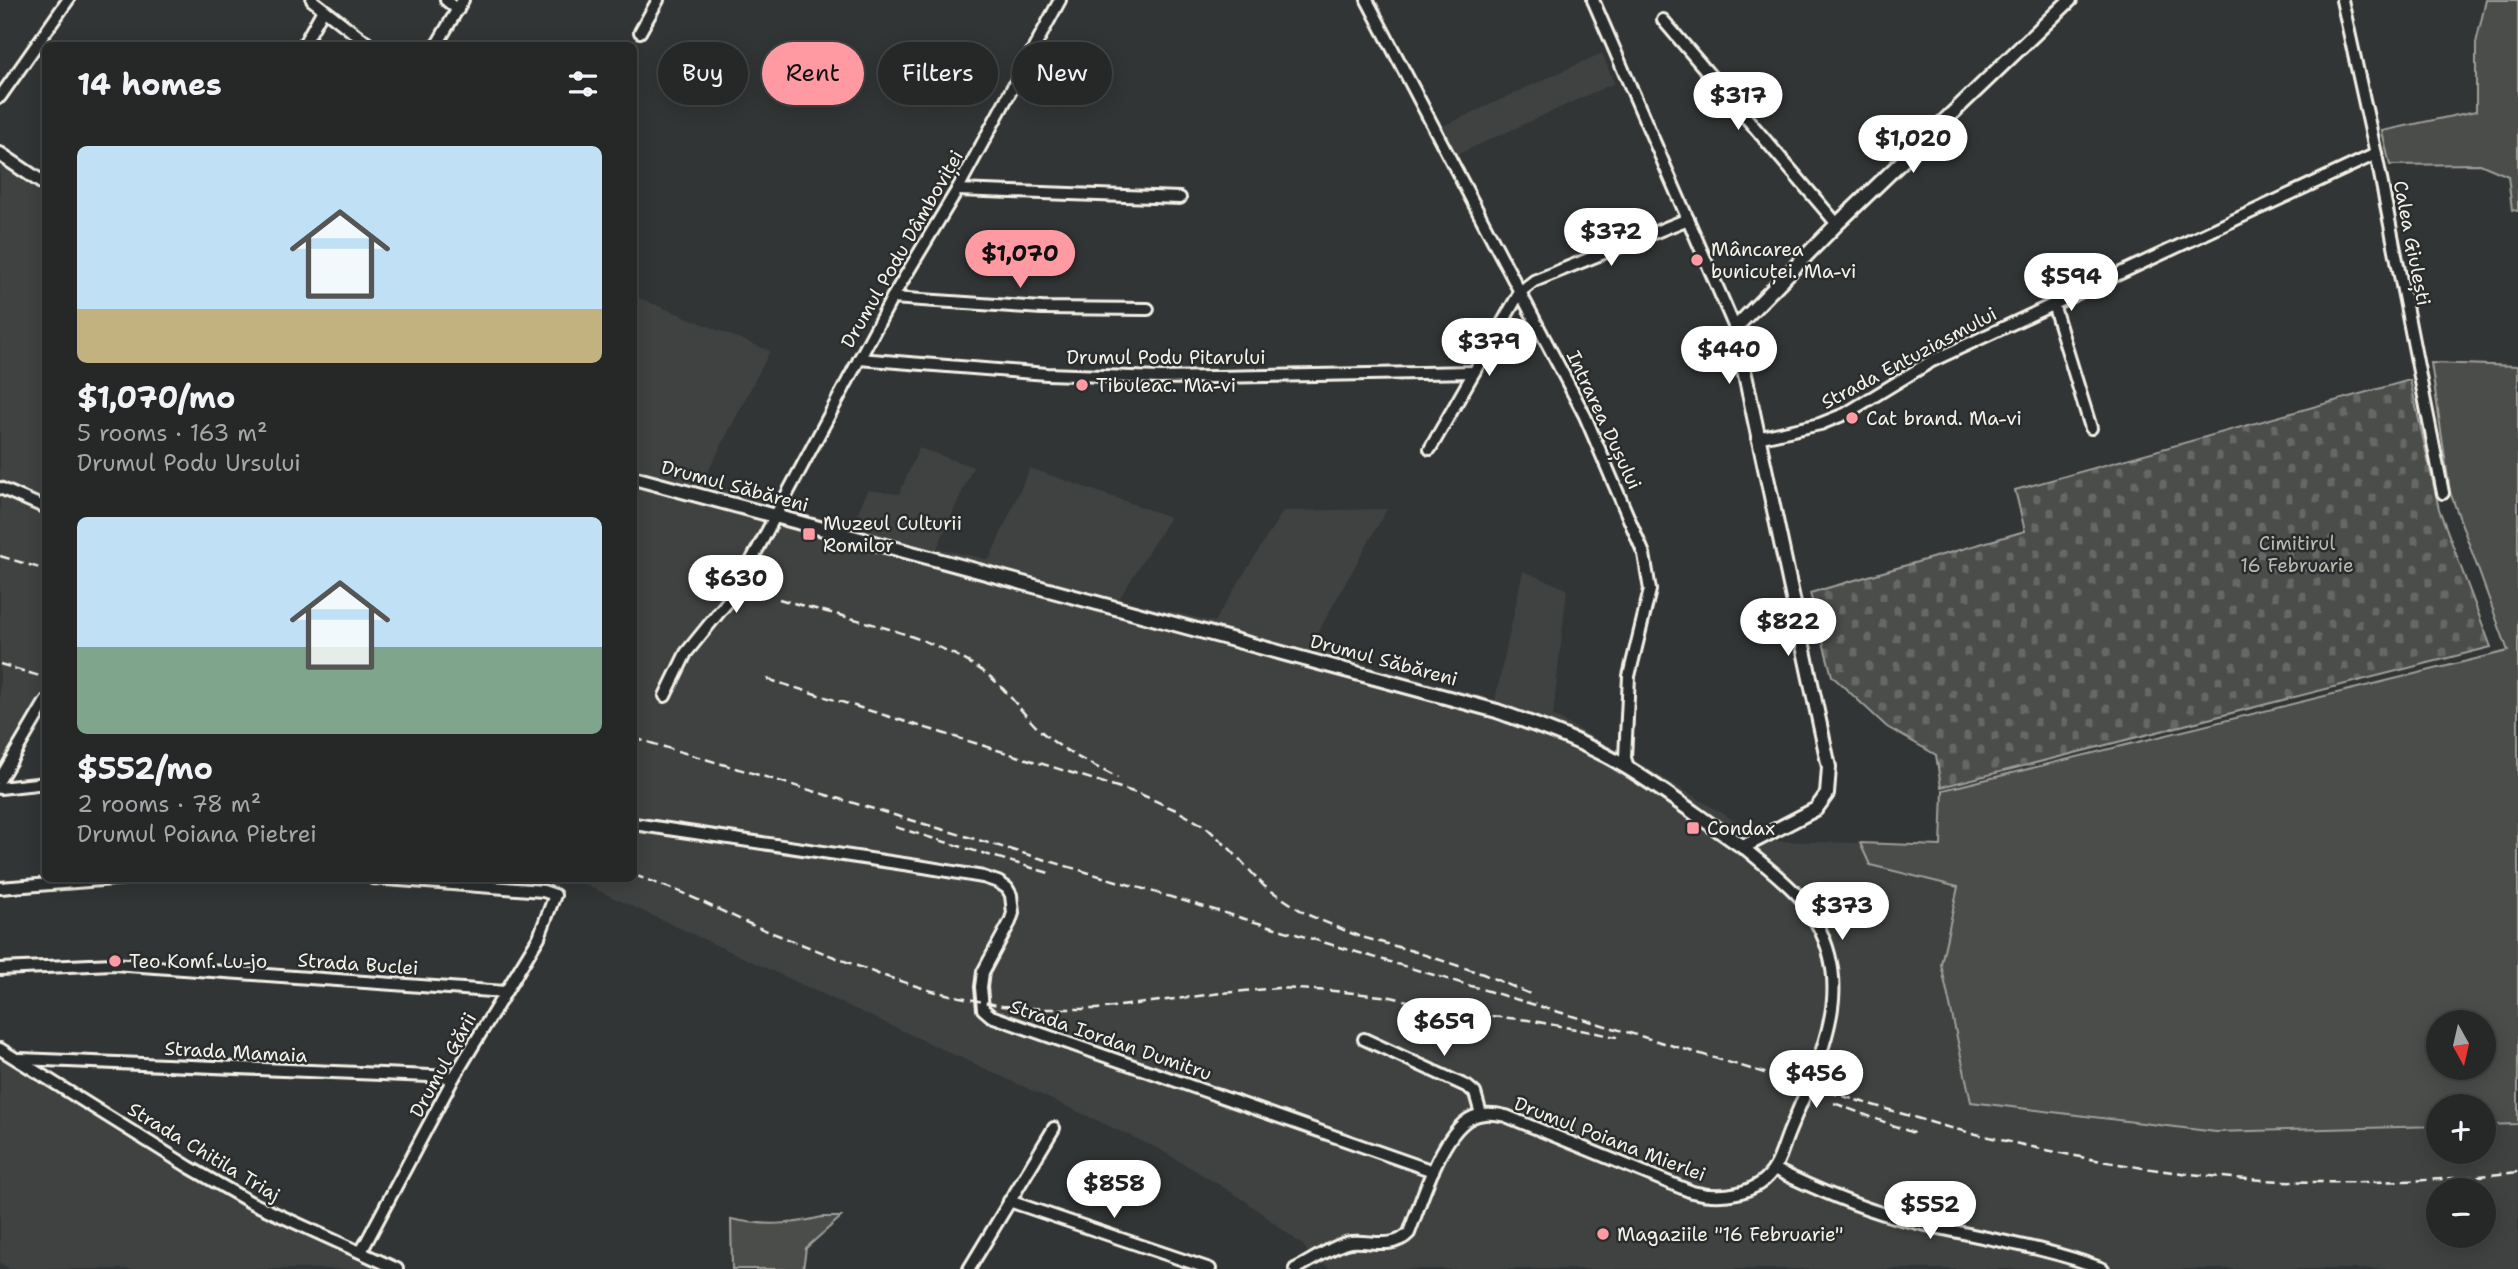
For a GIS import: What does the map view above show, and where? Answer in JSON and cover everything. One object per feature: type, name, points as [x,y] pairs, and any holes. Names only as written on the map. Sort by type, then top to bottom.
[{"type":"main road","points":[[1743,847],[1816,809],[1827,794],[1829,768],[1735,328],[1838,224],[2070,0]]},
{"type":"main road","points":[[0,154],[42,182]]},
{"type":"main road","name":"Drumul Săbăreni","points":[[637,479],[1496,711],[1553,731],[1628,767],[1743,847]]},
{"type":"street","points":[[0,97],[68,0]]},
{"type":"street","points":[[312,0],[366,42]]},
{"type":"street","points":[[438,42],[461,5],[446,0]]},
{"type":"street","points":[[640,32],[658,0]]},
{"type":"street","name":"Drumul Podu Dâmboviței","points":[[776,517],[892,298],[957,190],[1060,0]]},
{"type":"street","name":"Intrarea Dușului","points":[[1367,0],[1585,416],[1644,554],[1650,590],[1629,676],[1625,758],[1628,767]]},
{"type":"street","points":[[1593,0],[1735,328]]},
{"type":"street","name":"Calea Giulești","points":[[2342,0],[2376,154],[2443,493]]},
{"type":"street","points":[[305,42],[323,10]]},
{"type":"street","points":[[1663,20],[1838,224]]},
{"type":"street","name":"Strada Entuziasmului","points":[[1758,438],[1820,424],[1845,414],[1932,361],[2376,154]]},
{"type":"street","points":[[957,190],[1180,198]]},
{"type":"street","points":[[1430,449],[1520,292],[1534,281],[1688,219]]},
{"type":"street","points":[[892,298],[1042,308],[1148,309]]},
{"type":"street","points":[[2053,304],[2091,428]]},
{"type":"street","name":"Drumul Podu Pitarului","points":[[859,359],[1047,374],[1160,378],[1474,372]]},
{"type":"street","points":[[0,488],[42,506]]},
{"type":"street","points":[[665,696],[686,653],[733,595],[776,517]]},
{"type":"street","points":[[0,779],[42,708]]},
{"type":"street","points":[[0,788],[42,783]]},
{"type":"street","name":"Strada Iordan Dumitru","points":[[637,824],[924,867],[998,882],[1007,888],[1011,895],[1013,913],[981,979],[983,1009],[991,1016],[1433,1171]]},
{"type":"street","name":"Drumul Săbăreni","points":[[1743,847],[1805,903],[1827,947],[1833,966],[1833,1005],[1828,1036],[1774,1169]]},
{"type":"street","points":[[0,888],[76,882]]},
{"type":"street","name":"Drumul Gării","points":[[361,1252],[454,1077],[542,931],[555,895],[543,891],[425,882]]},
{"type":"street","name":"Strada Buclei","points":[[0,970],[113,964],[505,992]]},
{"type":"street","points":[[1295,1269],[1345,1244],[1387,1243],[1404,1238],[1409,1233],[1433,1171],[1455,1132],[1469,1119],[1481,1114],[1475,1093],[1468,1087],[1364,1039]]},
{"type":"street","name":"Strada Chitila Triaj","points":[[0,1049],[239,1196],[278,1217],[397,1269]]},
{"type":"street","name":"Strada Mamaia","points":[[17,1059],[454,1077]]},
{"type":"street","name":"Drumul Poiana Mierlei","points":[[1481,1114],[1506,1116],[1703,1195],[1726,1195],[1750,1189],[1762,1182],[1774,1169]]},
{"type":"street","points":[[969,1269],[1054,1128]]},
{"type":"street","points":[[1774,1169],[1825,1194],[1895,1217],[2071,1257],[2103,1269]]},
{"type":"street","points":[[1009,1200],[1210,1269]]},
{"type":"shaded area","points":[[1602,53],[1614,83],[1456,155],[1441,127]]},
{"type":"shaded area","points":[[0,148],[42,176],[42,700],[0,767]]},
{"type":"shaded area","points":[[637,297],[770,351],[702,483],[851,527],[868,490],[899,494],[919,448],[973,467],[937,548],[989,560],[1030,468],[1170,517],[1119,599],[1214,622],[1283,511],[1387,509],[1309,648],[1495,700],[1523,571],[1567,589],[1553,716],[1614,748],[1768,841],[1860,843],[1871,865],[1958,887],[1941,964],[2216,1132],[2426,1126],[2426,1164],[2496,1164],[2496,1125],[2518,1124],[2518,1269],[1332,1269],[1309,1255],[1304,1246],[1243,1199],[1159,1149],[580,882],[637,882]]},
{"type":"shaded area","points":[[0,1057],[214,1186],[389,1269],[10,1269],[0,1263]]},
{"type":"green space","points":[[2486,0],[2518,0],[2518,211],[2512,210],[2508,176],[2480,164],[2390,165],[2382,131],[2476,111],[2476,43]]},
{"type":"green space","points":[[2431,363],[2518,366],[2518,1124],[2496,1125],[2496,1094],[2426,1094],[2426,1126],[2216,1132],[1971,1102],[1941,964],[1958,887],[1870,865],[1860,843],[1941,846],[1943,790],[2508,651],[2450,492]]},
{"type":"green space","name":"Cimitirul 16 Februarie","points":[[2410,380],[2439,509],[2491,647],[1941,787],[1936,755],[1887,727],[1832,676],[1810,593],[2025,531],[2015,490]]},
{"type":"green space","points":[[841,1217],[806,1248],[803,1269],[732,1269],[731,1219],[776,1224]]},
{"type":"railway","points":[[0,556],[42,569]]},
{"type":"railway","points":[[779,599],[909,635],[958,657],[990,677],[1052,741],[1118,778]]},
{"type":"railway","points":[[0,664],[42,677]]},
{"type":"railway","points":[[767,679],[1140,794],[1206,827],[1264,886],[1306,914],[1358,936],[1483,974],[1530,994]]},
{"type":"railway","points":[[637,739],[1947,1127],[2006,1141],[2093,1160],[2152,1169],[2266,1180],[2392,1181],[2518,1172]]},
{"type":"railway","points":[[895,827],[1049,873]]},
{"type":"railway","points":[[637,876],[878,974],[932,991],[1002,1006],[1097,1009],[1278,988],[1391,997],[1453,1012],[1528,1020],[1617,1037]]},
{"type":"railway","points":[[1834,1103],[1916,1134]]},
{"type":"place","name":"Mâncarea bunicuței. Ma-vi","points":[[1697,260]]},
{"type":"place","name":"Tibuleac. Ma-vi","points":[[1082,385]]},
{"type":"place","name":"Cat brand. Ma-vi","points":[[1852,418]]},
{"type":"place","name":"Muzeul Culturii Romilor","points":[[809,534]]},
{"type":"place","name":"Condax","points":[[1693,828]]},
{"type":"place","name":"Teo Komf. Lu-jo","points":[[115,961]]},
{"type":"place","name":"Magaziile \"16 Februarie\"","points":[[1603,1234]]}]
